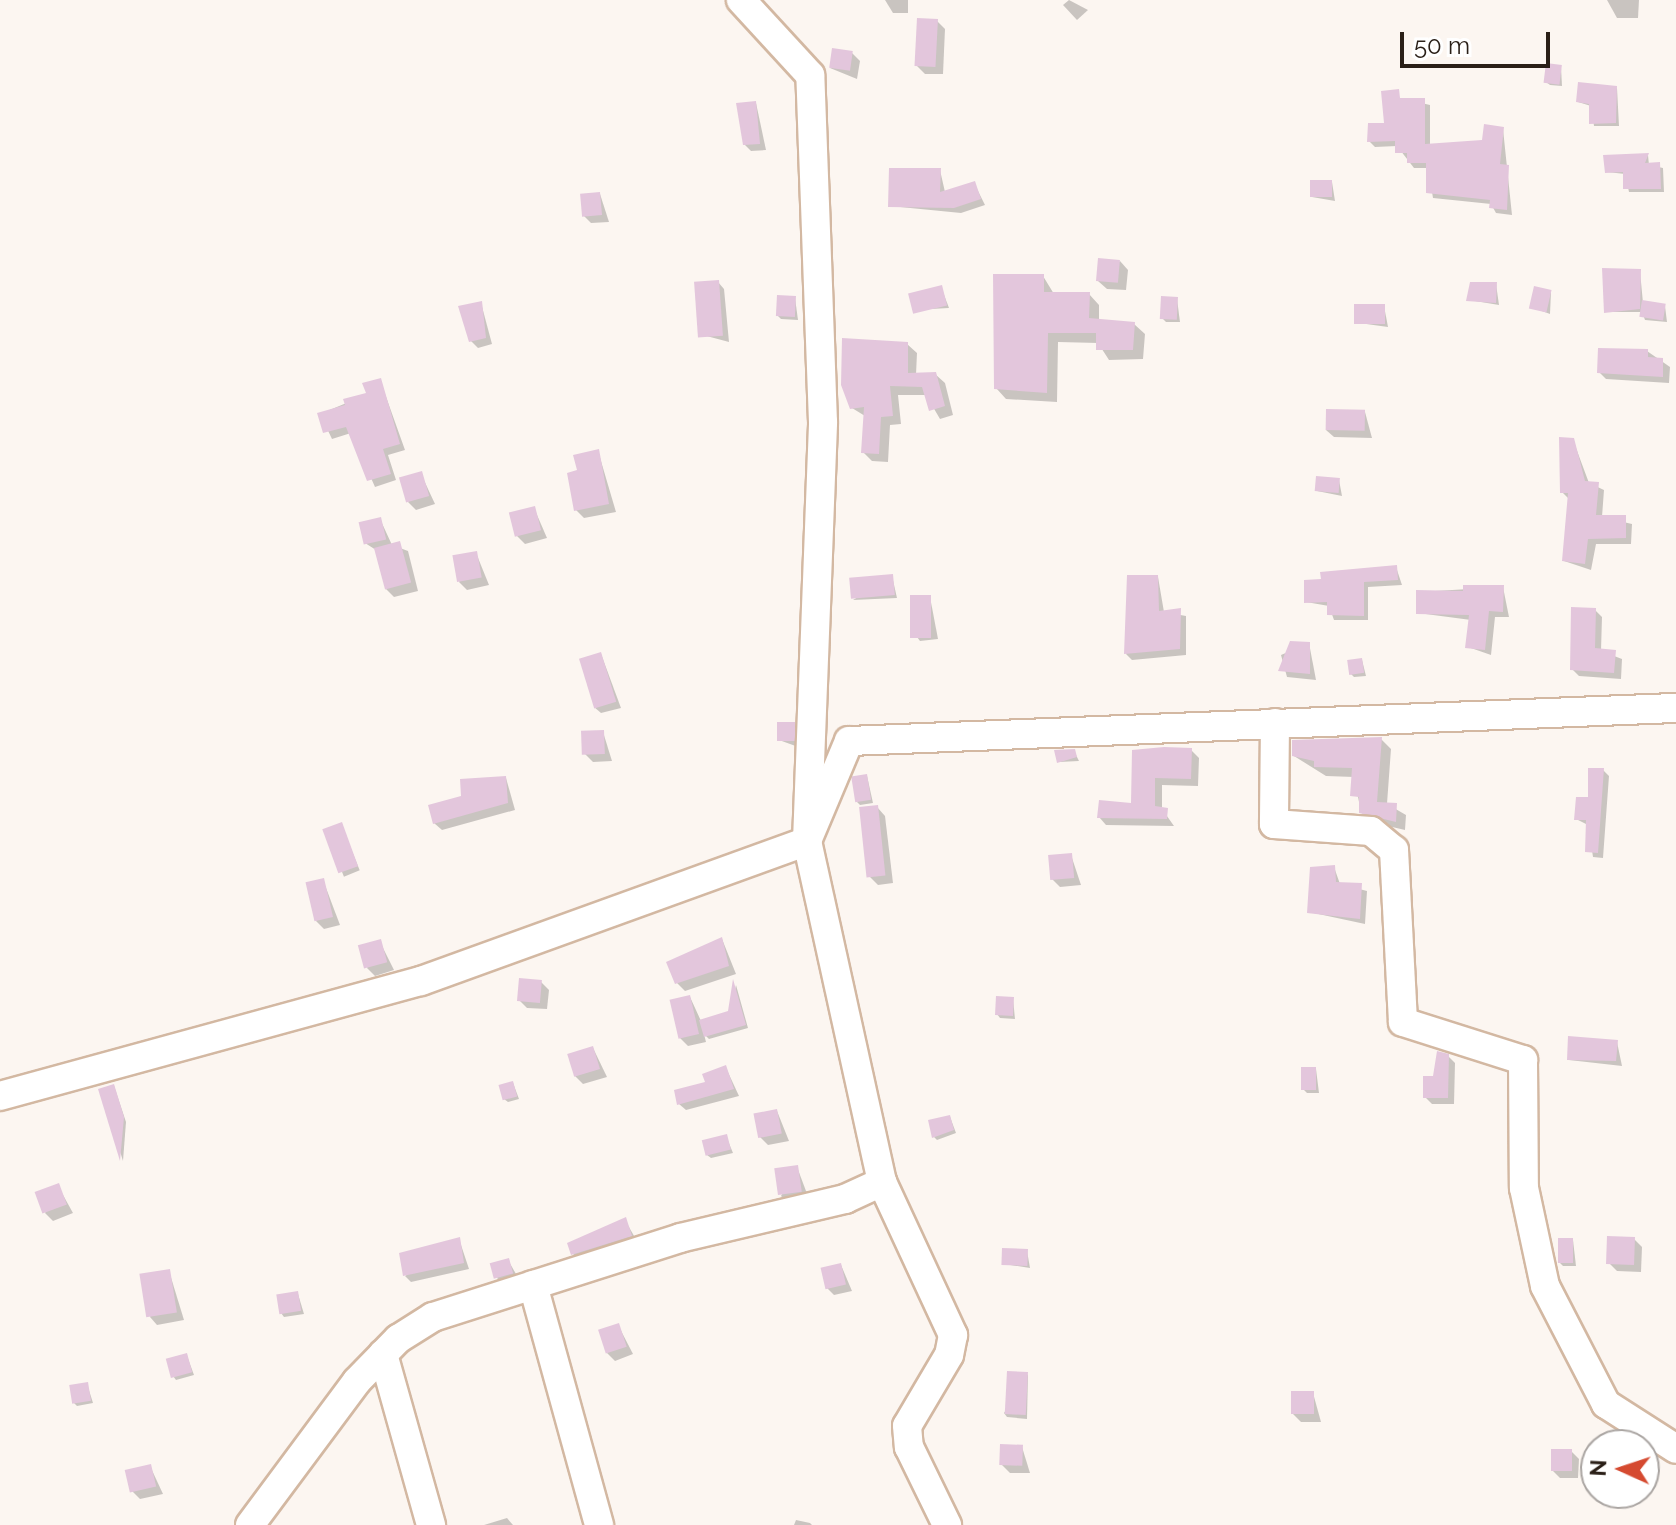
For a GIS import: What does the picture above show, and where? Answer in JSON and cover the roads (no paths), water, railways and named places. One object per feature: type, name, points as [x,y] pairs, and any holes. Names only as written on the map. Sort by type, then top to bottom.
[{"type":"street","points":[[741,0],[810,75],[823,422],[807,841],[882,1182],[953,1335],[949,1355],[907,1426],[909,1447],[947,1525]]},
{"type":"street","points":[[0,1096],[421,981],[807,841],[849,741],[1676,708]]},
{"type":"street","points":[[1275,723],[1274,824],[1371,831],[1394,850],[1403,1022],[1523,1060],[1524,1188],[1545,1286],[1606,1404],[1676,1449]]},
{"type":"street","points":[[250,1525],[383,1354],[433,1317],[680,1238],[819,1207],[882,1182]]},
{"type":"street","points":[[533,1285],[599,1525]]},
{"type":"street","points":[[383,1354],[431,1525]]}]
